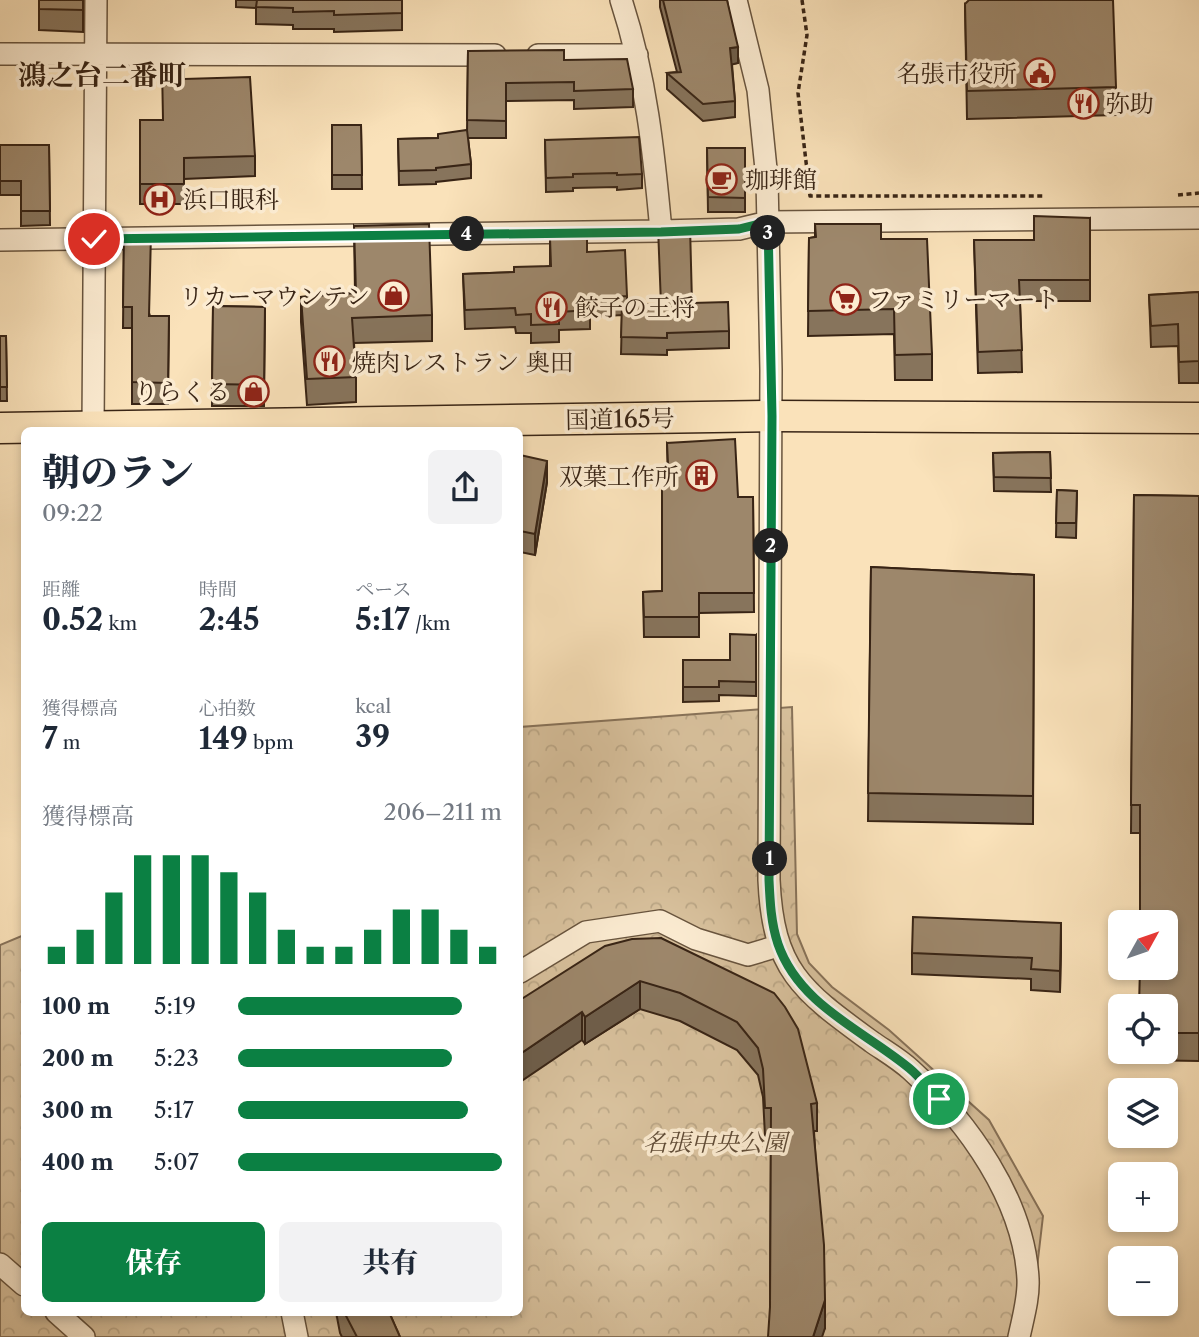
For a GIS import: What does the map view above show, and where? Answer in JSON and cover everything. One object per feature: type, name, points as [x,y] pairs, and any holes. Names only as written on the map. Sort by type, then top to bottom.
[{"type":"highway","name":"国道165号","points":[[150,427],[772,416],[1199,418]]},
{"type":"highway","name":"国道165号","points":[[0,428],[21,428]]},
{"type":"street","points":[[93,427],[96,0]]},
{"type":"street","points":[[621,0],[637,55],[653,141],[661,232]]},
{"type":"street","points":[[736,0],[758,90],[767,179],[772,416],[769,880],[778,946],[808,992],[824,1007],[910,1069],[939,1099],[985,1159],[1010,1203],[1025,1251],[1028,1282],[1019,1337]]},
{"type":"street","points":[[0,54],[637,55]]},
{"type":"street","points":[[0,240],[661,232],[739,229],[768,222],[1199,218]]},
{"type":"street","points":[[523,970],[586,932],[660,921],[696,939],[748,955],[778,946]]},
{"type":"street","points":[[0,1264],[21,1282]]},
{"type":"street","points":[[60,1316],[84,1337]]},
{"type":"street","points":[[293,1316],[297,1337]]},
{"type":"path","points":[[802,0],[807,36],[798,93],[810,196],[1052,197]]},
{"type":"path","points":[[1177,195],[1199,193]]},
{"type":"green space","name":"名張中央公園","points":[[792,707],[797,934],[809,963],[832,987],[889,1030],[989,1120],[1043,1216],[1029,1337],[0,1337],[0,945],[21,936],[21,1316],[523,1316],[523,727]]},
{"type":"building","points":[[39,0],[83,0],[83,10],[39,9]]},
{"type":"building","points":[[257,0],[402,0],[402,13],[334,15],[334,11],[293,12],[293,8],[256,7]]},
{"type":"building","points":[[663,0],[727,0],[738,47],[730,48],[735,101],[703,104],[667,73],[681,72]]},
{"type":"building","name":"名張市役所","points":[[969,0],[1113,0],[1116,87],[967,91],[965,4]]},
{"type":"building","points":[[564,50],[564,60],[627,59],[633,89],[574,91],[574,82],[506,83],[506,121],[467,120],[468,51]]},
{"type":"building","points":[[162,66],[184,66],[184,79],[250,77],[255,156],[184,158],[184,184],[140,184],[140,120],[163,120]]},
{"type":"building","points":[[332,125],[361,125],[362,175],[332,175]]},
{"type":"building","points":[[467,130],[471,164],[436,170],[399,171],[398,139],[438,138],[438,134]]},
{"type":"building","points":[[639,137],[642,174],[573,174],[573,177],[546,178],[545,140]]},
{"type":"building","points":[[0,145],[49,145],[50,211],[21,211],[21,181],[0,181]]},
{"type":"building","points":[[707,148],[745,148],[745,198],[708,197]]},
{"type":"building","points":[[1034,216],[1090,218],[1090,280],[1019,280],[1022,350],[978,352],[974,240],[1034,240]]},
{"type":"building","points":[[429,224],[432,315],[352,318],[356,377],[307,379],[301,297],[356,293],[354,226]]},
{"type":"building","points":[[815,224],[881,224],[881,239],[927,239],[932,354],[895,355],[894,309],[808,311],[809,238],[816,237]]},
{"type":"building","points":[[690,226],[692,303],[728,302],[729,331],[667,333],[667,338],[621,337],[622,304],[661,305],[658,227]]},
{"type":"building","points":[[124,233],[151,233],[149,316],[169,316],[168,383],[132,382],[132,307],[123,307]]},
{"type":"building","points":[[587,236],[587,252],[625,250],[627,296],[589,298],[590,310],[559,312],[559,324],[531,325],[531,314],[516,315],[515,308],[465,310],[463,274],[514,272],[514,267],[551,266],[550,238]]},
{"type":"building","points":[[1199,292],[1199,361],[1179,362],[1178,324],[1151,326],[1149,295]]},
{"type":"building","points":[[213,306],[265,307],[264,385],[212,384]]},
{"type":"building","points":[[0,336],[6,336],[7,387],[0,387]]},
{"type":"building","points":[[735,439],[738,497],[753,497],[754,593],[699,593],[699,617],[644,617],[643,592],[662,591],[662,484],[669,484],[667,443]]},
{"type":"building","points":[[1050,452],[1051,478],[994,477],[993,453]]},
{"type":"building","points":[[523,456],[547,461],[535,534],[523,532]]},
{"type":"building","points":[[1057,490],[1077,491],[1076,523],[1056,523]]},
{"type":"building","points":[[1134,495],[1199,496],[1199,1033],[1178,1033],[1178,994],[1139,994],[1140,980],[1178,980],[1178,910],[1140,910],[1140,805],[1131,805]]},
{"type":"building","points":[[871,567],[1034,575],[1033,796],[868,793]]},
{"type":"building","points":[[730,634],[756,635],[756,682],[719,681],[719,687],[683,687],[683,660],[730,660]]},
{"type":"building","points":[[913,917],[1061,923],[1060,971],[1031,969],[1032,958],[912,953]]},
{"type":"building","points":[[661,938],[774,993],[798,1029],[817,1103],[811,1104],[824,1245],[825,1300],[813,1337],[768,1337],[771,1108],[765,1108],[763,1069],[758,1048],[737,1022],[680,993],[640,981],[585,1017],[582,1012],[523,1052],[523,998],[605,946],[632,939]]},
{"type":"building","points":[[346,1316],[391,1316],[400,1337],[357,1337]]},
{"type":"place","name":"名張市役所","points":[[1040,73]]},
{"type":"place","name":"弥助","points":[[1083,103]]},
{"type":"place","name":"珈琲館","points":[[722,179]]},
{"type":"place","name":"浜口眼科","points":[[160,199]]},
{"type":"place","name":"リカーマウンテン","points":[[393,296]]},
{"type":"place","name":"ファミリーマート","points":[[845,299]]},
{"type":"place","name":"餃子の王将","points":[[552,307]]},
{"type":"place","name":"焼肉レストラン 奥田","points":[[329,362]]},
{"type":"place","name":"りらくる","points":[[253,391]]},
{"type":"place","name":"双葉工作所","points":[[702,476]]},
{"type":"district","name":"鴻之台二番町","points":[[102,75]]},
{"type":"route","points":[[94,239],[661,232],[739,229],[768,222],[772,416],[769,880],[774,928],[778,946],[808,992],[824,1007],[910,1069],[939,1099]]}]
